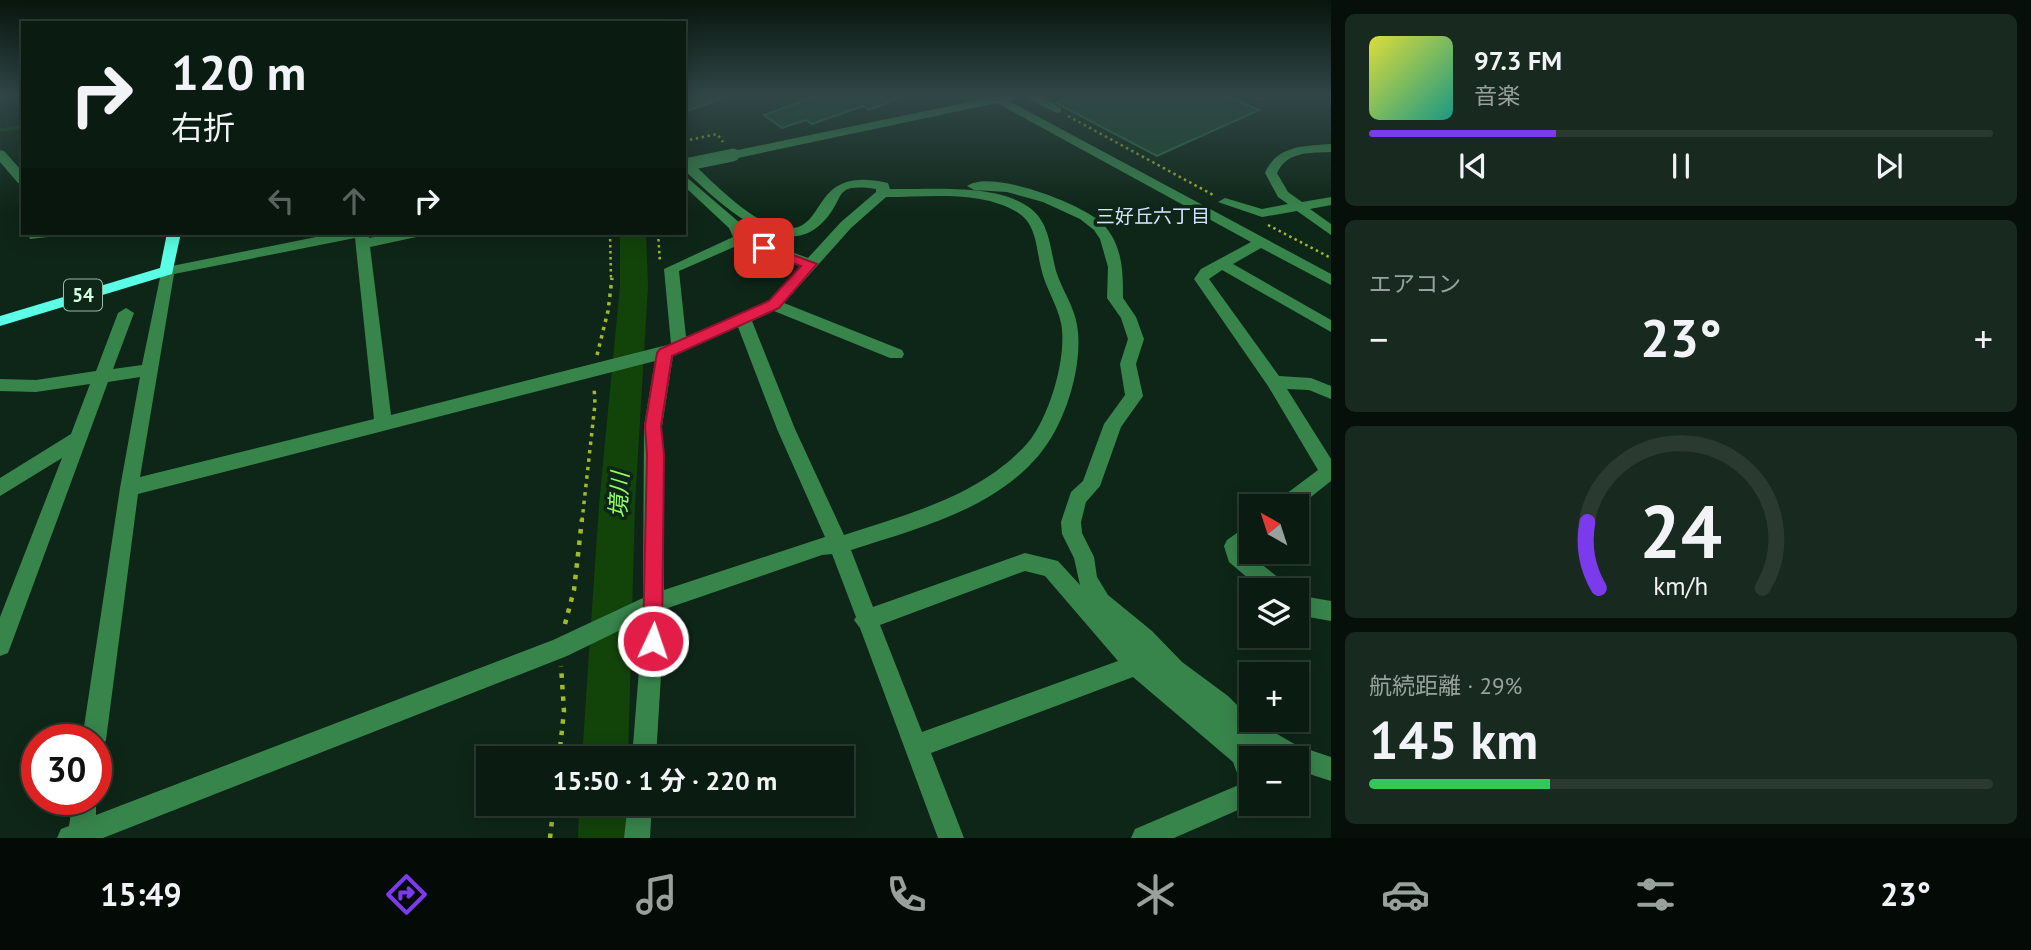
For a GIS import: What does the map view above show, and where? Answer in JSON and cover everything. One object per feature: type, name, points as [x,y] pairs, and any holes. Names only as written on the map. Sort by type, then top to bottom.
[{"type":"main road","points":[[167,271],[174,235]]},
{"type":"main road","name":"54","points":[[0,321],[167,271]]},
{"type":"street","points":[[686,164],[827,134]]},
{"type":"street","points":[[1062,134],[1331,280]]},
{"type":"street","points":[[1331,148],[1287,153],[1273,164],[1271,173],[1275,183],[1296,206],[1331,231]]},
{"type":"street","points":[[0,154],[21,178]]},
{"type":"street","points":[[77,837],[568,643],[645,609],[822,546],[839,545],[947,508],[1001,479],[1032,452],[1047,433],[1071,341],[1070,324],[1049,272],[1041,232],[1024,210],[992,198],[883,189],[860,184],[834,192],[819,219],[810,227],[789,232],[766,230],[686,166]]},
{"type":"street","points":[[686,181],[735,226],[741,239]]},
{"type":"street","points":[[129,488],[667,351],[744,321],[774,304],[883,189],[1003,187],[1058,203],[1085,218],[1105,235],[1117,278],[1115,298],[1128,317],[1136,339],[1126,361],[1126,373],[1134,396],[1132,403],[1113,424],[1091,486],[1078,498],[1070,522],[1072,534],[1084,557],[1087,579],[1101,602],[1144,638],[1174,670],[1220,704],[1252,734],[1274,746]]},
{"type":"street","points":[[1225,202],[1262,213],[1331,201]]},
{"type":"street","points":[[95,724],[129,488],[167,271],[360,237],[388,235]]},
{"type":"street","points":[[360,237],[383,423]]},
{"type":"street","points":[[644,746],[645,609],[653,426],[667,351],[671,269],[741,239],[810,264]]},
{"type":"street","points":[[1262,243],[1206,272],[1200,279],[1274,382],[1330,473],[1301,494]]},
{"type":"street","points":[[1223,264],[1331,327]]},
{"type":"street","points":[[774,304],[896,354]]},
{"type":"street","points":[[0,645],[126,313]]},
{"type":"street","points":[[744,321],[786,429],[839,545],[865,620],[918,746],[951,838]]},
{"type":"street","points":[[0,385],[36,386],[148,370]]},
{"type":"street","points":[[1274,382],[1311,384],[1331,393]]},
{"type":"street","points":[[0,488],[78,439]]},
{"type":"street","points":[[1239,542],[1234,546],[1239,558]]},
{"type":"street","points":[[865,620],[1025,562],[1051,568],[1136,665],[1239,751]]},
{"type":"street","points":[[1246,564],[1263,578]]},
{"type":"street","points":[[1309,607],[1331,611]]},
{"type":"street","points":[[918,746],[1136,665]]},
{"type":"street","points":[[1309,762],[1331,769]]},
{"type":"street","points":[[1144,838],[1239,797]]},
{"type":"street","points":[[77,837],[82,815]]},
{"type":"street","points":[[638,838],[639,816]]},
{"type":"path","points":[[1101,134],[1225,202]]},
{"type":"path","points":[[686,141],[693,139]]},
{"type":"path","points":[[1261,220],[1331,258]]},
{"type":"path","points":[[560,746],[564,679],[595,404],[596,370],[608,300],[612,248],[610,235]]},
{"type":"path","points":[[550,838],[553,816]]},
{"type":"building","points":[[1115,134],[1206,134],[1157,156]]},
{"type":"waterway","name":"境川","points":[[606,746],[617,505],[634,286],[633,235]]},
{"type":"waterway","name":"境川","points":[[602,838],[603,816]]},
{"type":"district","name":"三好丘六丁目","points":[[1153,216]]},
{"type":"route","points":[[653,641],[653,426],[657,388],[665,353],[744,321],[774,304],[810,264],[764,248]]}]
